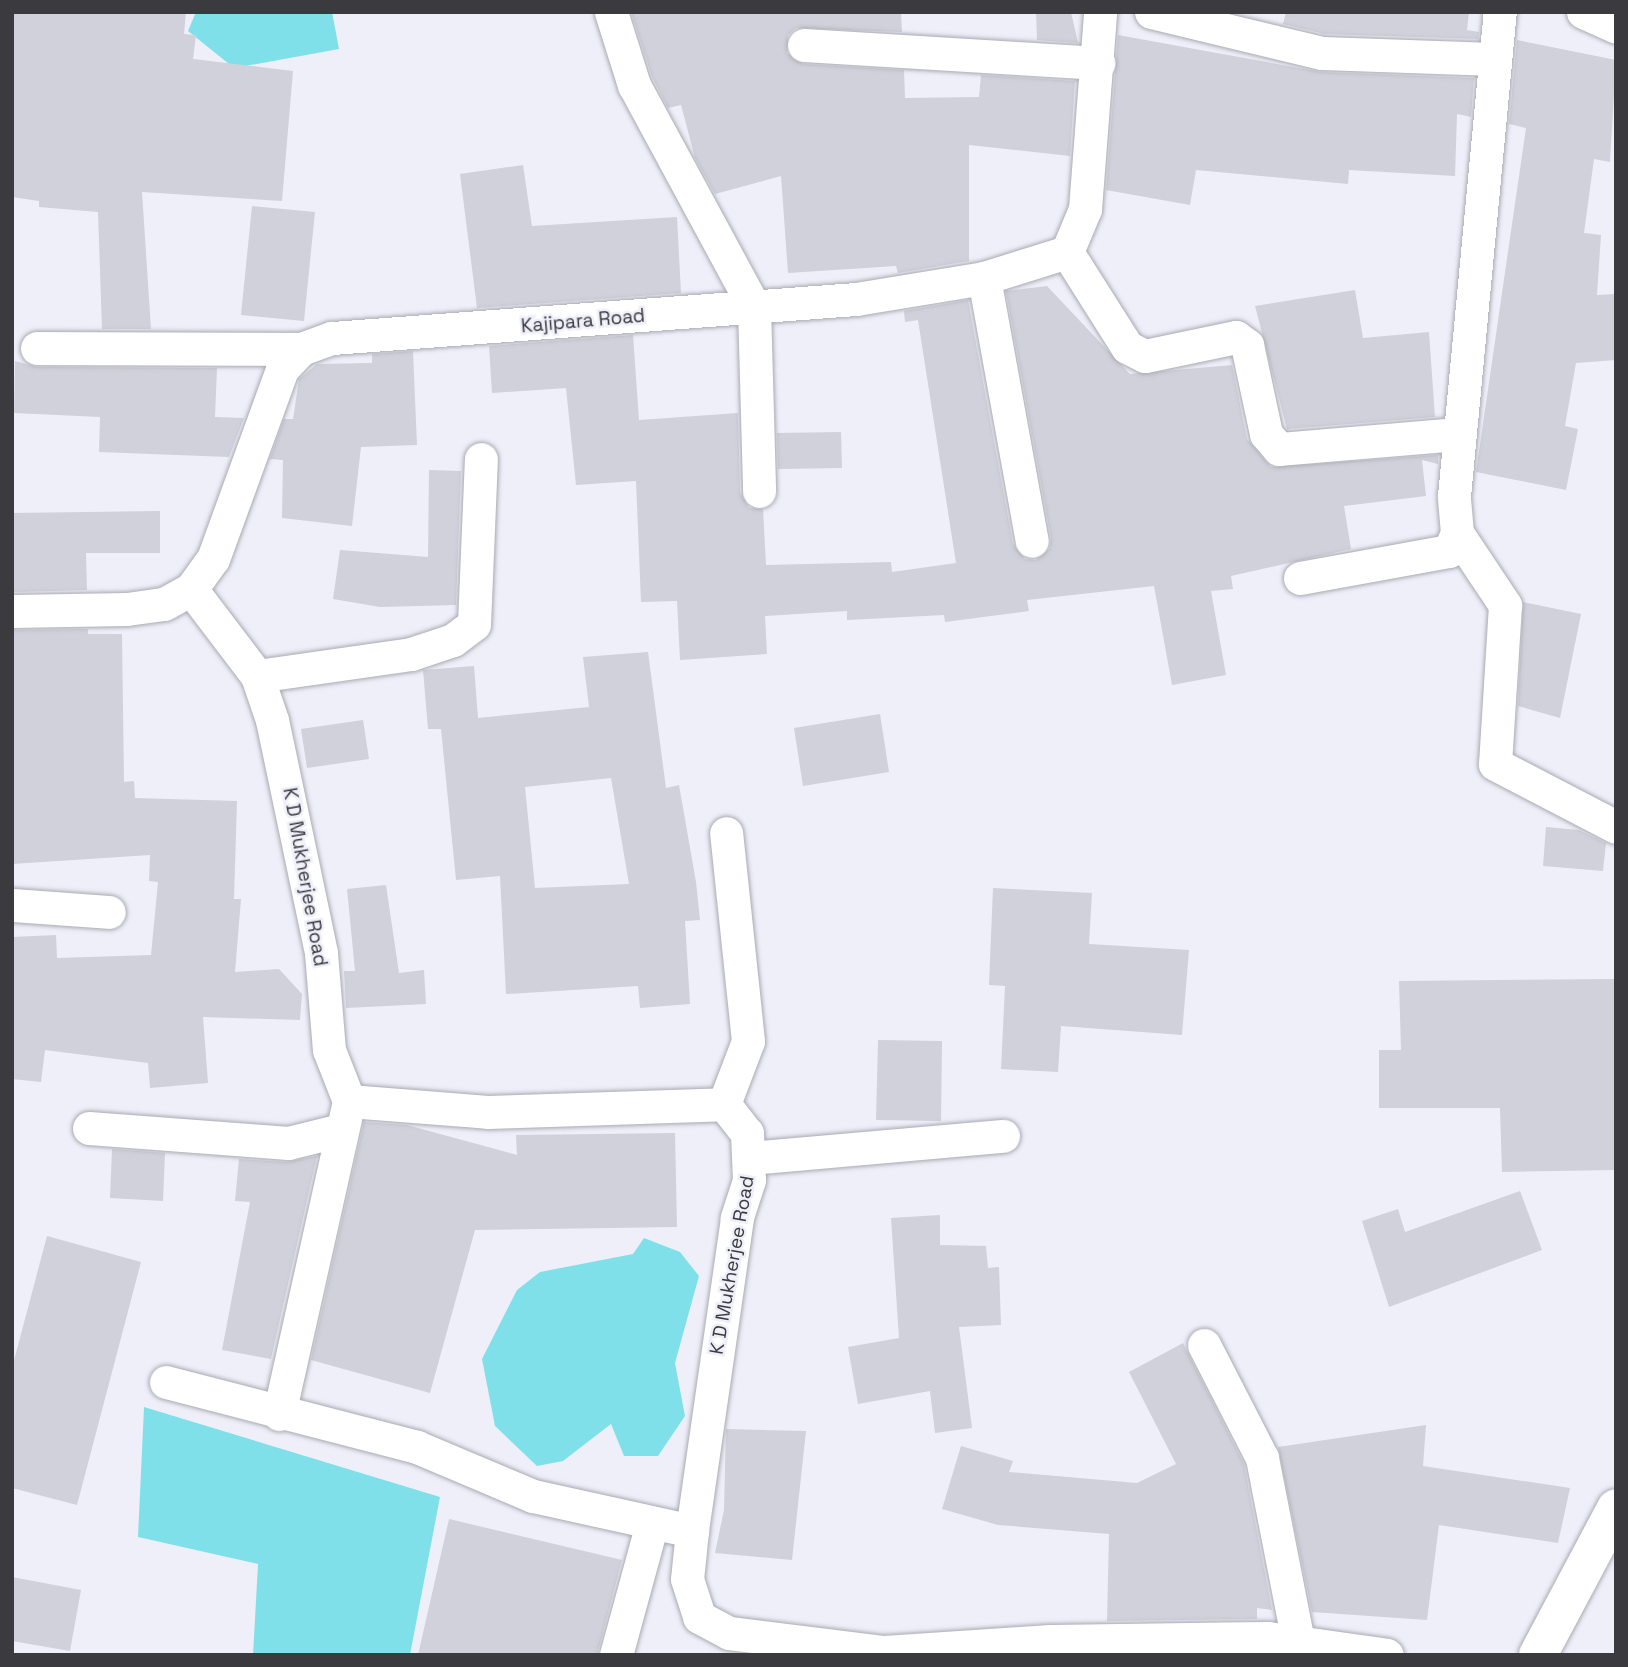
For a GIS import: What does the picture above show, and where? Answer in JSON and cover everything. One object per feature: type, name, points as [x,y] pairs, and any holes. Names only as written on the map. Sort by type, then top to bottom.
[{"type":"street","points":[[611,12],[635,85],[754,307],[759,491]]},
{"type":"street","points":[[1100,12],[1085,209],[1067,252],[1127,347],[1145,356],[1236,337],[1247,345],[1266,434],[1279,449],[1459,434]]},
{"type":"street","points":[[1151,12],[1322,53],[1494,59]]},
{"type":"street","points":[[1300,578],[1449,551],[1457,533],[1459,434],[1500,12]]},
{"type":"street","points":[[1583,12],[1616,27]]},
{"type":"street","points":[[804,45],[1098,62]]},
{"type":"street","name":"Kajipara Road","points":[[301,349],[332,338],[856,299],[984,278],[1067,252]]},
{"type":"street","points":[[984,278],[1032,541]]},
{"type":"street","points":[[37,348],[301,349]]},
{"type":"street","points":[[12,611],[127,609],[164,604],[191,589],[213,559],[282,369],[301,349]]},
{"type":"street","points":[[257,677],[411,654],[453,640],[474,624],[481,459]]},
{"type":"street","points":[[1457,533],[1505,605],[1495,764],[1616,827]]},
{"type":"street","name":"K D Mukherjee Road","points":[[191,589],[257,677],[282,756],[307,878],[329,1050],[345,1115]]},
{"type":"street","points":[[89,1128],[288,1143],[345,1115],[724,1104],[748,1041],[726,833]]},
{"type":"street","points":[[12,905],[108,912]]},
{"type":"street","name":"K D Mukherjee Road","points":[[724,1104],[747,1133],[749,1158],[692,1531],[687,1579],[699,1617],[729,1633],[884,1652],[1278,1645],[1387,1655]]},
{"type":"street","points":[[279,1414],[345,1115]]},
{"type":"street","points":[[749,1158],[1003,1136]]},
{"type":"street","points":[[1204,1345],[1262,1458],[1278,1645]]},
{"type":"street","points":[[166,1382],[279,1414],[417,1447],[533,1496],[692,1531]]},
{"type":"street","points":[[1538,1655],[1616,1508]]},
{"type":"street","points":[[616,1655],[652,1523]]},
{"type":"water","points":[[196,12],[332,12],[339,49],[234,68],[188,31]]},
{"type":"water","points":[[644,1238],[680,1252],[699,1276],[675,1363],[685,1416],[658,1456],[624,1456],[611,1424],[563,1461],[537,1466],[495,1426],[482,1359],[517,1290],[540,1272],[633,1254]]},
{"type":"water","points":[[144,1407],[440,1497],[410,1655],[253,1655],[258,1564],[138,1537]]},
{"type":"building","points":[[12,12],[186,12],[184,34],[196,35],[193,59],[293,71],[282,201],[142,192],[151,329],[102,329],[98,212],[39,207],[39,201],[12,197]]},
{"type":"building","points":[[631,12],[901,12],[902,32],[796,28],[788,35],[787,53],[803,64],[904,70],[905,98],[979,97],[981,75],[1075,81],[1070,156],[969,145],[969,261],[898,273],[896,266],[788,273],[781,176],[715,194],[695,158],[681,105],[668,108],[652,77]]},
{"type":"building","points":[[1036,12],[1071,12],[1078,43],[1037,40]]},
{"type":"building","points":[[1286,12],[1469,12],[1467,30],[1479,32],[1478,39],[1325,34],[1283,24]]},
{"type":"building","points":[[1118,35],[1321,72],[1474,78],[1471,117],[1457,114],[1455,176],[1349,170],[1348,184],[1196,170],[1190,205],[1106,190]]},
{"type":"building","points":[[1517,40],[1616,60],[1610,162],[1594,159],[1584,233],[1601,235],[1597,295],[1616,294],[1616,360],[1576,363],[1565,426],[1578,429],[1566,490],[1476,472],[1526,128],[1509,124]]},
{"type":"building","points":[[523,165],[532,226],[677,217],[681,293],[477,308],[460,174]]},
{"type":"building","points":[[252,206],[315,212],[304,321],[241,315]]},
{"type":"building","points":[[1047,286],[1130,374],[1232,365],[1247,439],[1271,467],[1438,455],[1438,464],[1422,460],[1426,496],[1344,506],[1351,549],[1231,576],[1233,589],[1211,591],[1226,675],[1172,685],[1154,586],[1027,600],[1029,611],[945,622],[944,615],[847,620],[847,611],[765,616],[767,654],[680,660],[677,601],[641,602],[636,481],[576,485],[566,388],[492,393],[489,346],[633,335],[639,420],[738,413],[740,492],[749,508],[763,509],[766,565],[891,562],[892,572],[956,563],[918,320],[905,322],[904,311],[968,300],[1013,544],[1025,559],[1036,560],[1050,548],[1051,538],[1006,291]]},
{"type":"building","points":[[1355,290],[1363,338],[1429,332],[1435,417],[1287,429],[1255,306]]},
{"type":"building","points":[[413,351],[417,445],[361,447],[352,526],[282,518],[283,460],[270,459],[284,419],[293,419],[299,379],[317,364],[372,363],[372,354]]},
{"type":"building","points":[[15,361],[37,367],[217,368],[215,417],[244,418],[229,457],[99,452],[100,417],[14,413]]},
{"type":"building","points":[[841,432],[842,468],[778,469],[777,433]]},
{"type":"building","points":[[429,470],[461,471],[456,605],[380,607],[333,599],[340,550],[428,557]]},
{"type":"building","points":[[160,511],[160,553],[86,553],[87,590],[12,592],[12,513]]},
{"type":"building","points":[[1523,602],[1581,614],[1560,718],[1518,706]]},
{"type":"building","points":[[88,629],[88,634],[122,634],[124,782],[134,781],[135,798],[237,801],[234,899],[241,899],[235,972],[279,969],[302,994],[300,1020],[203,1017],[208,1083],[150,1088],[148,1063],[45,1050],[41,1082],[12,1079],[12,937],[56,935],[57,958],[151,955],[158,882],[149,881],[150,855],[12,864],[12,630]]},
{"type":"building","points":[[648,652],[666,788],[679,785],[696,882],[700,920],[685,921],[690,1004],[640,1008],[638,986],[506,994],[500,876],[456,880],[441,729],[428,729],[423,670],[474,666],[478,718],[589,707],[583,657]],"holes":[[[611,778],[629,884],[535,888],[525,787]]]},
{"type":"building","points":[[880,714],[889,772],[803,786],[794,728]]},
{"type":"building","points":[[363,720],[369,759],[307,768],[301,729]]},
{"type":"building","points":[[1546,827],[1579,830],[1606,843],[1603,871],[1543,866]]},
{"type":"building","points":[[386,885],[399,973],[424,970],[426,1004],[346,1008],[344,971],[355,971],[347,889]]},
{"type":"building","points":[[993,888],[1092,893],[1089,944],[1189,950],[1182,1035],[1061,1026],[1058,1072],[1001,1069],[1005,986],[989,985]]},
{"type":"building","points":[[1616,979],[1616,1170],[1502,1172],[1500,1108],[1379,1108],[1379,1050],[1401,1050],[1399,981]]},
{"type":"building","points":[[878,1040],[942,1041],[941,1121],[876,1120]]},
{"type":"building","points":[[364,1122],[407,1125],[517,1155],[516,1135],[675,1133],[677,1227],[475,1230],[430,1393],[311,1360]]},
{"type":"building","points":[[112,1149],[165,1153],[163,1201],[110,1198]]},
{"type":"building","points":[[317,1156],[271,1359],[222,1350],[250,1202],[235,1201],[239,1159],[287,1162]]},
{"type":"building","points":[[1520,1191],[1542,1250],[1389,1307],[1362,1221],[1398,1209],[1405,1232]]},
{"type":"building","points":[[940,1215],[940,1245],[986,1246],[988,1268],[999,1267],[1001,1325],[959,1327],[972,1428],[935,1433],[930,1391],[858,1404],[848,1347],[899,1338],[891,1218]]},
{"type":"building","points":[[47,1236],[141,1262],[77,1505],[12,1488],[12,1368]]},
{"type":"building","points":[[1183,1343],[1244,1464],[1272,1610],[1257,1608],[1257,1619],[1107,1621],[1109,1534],[998,1525],[942,1509],[961,1446],[1013,1461],[1009,1472],[1137,1483],[1176,1464],[1129,1372]]},
{"type":"building","points":[[1426,1425],[1423,1466],[1570,1488],[1558,1543],[1439,1525],[1427,1620],[1312,1612],[1278,1447]]},
{"type":"building","points":[[726,1429],[806,1431],[792,1560],[715,1553],[724,1510]]},
{"type":"building","points":[[449,1519],[622,1560],[597,1655],[418,1655]]},
{"type":"building","points":[[12,1577],[81,1590],[70,1651],[12,1641]]}]
